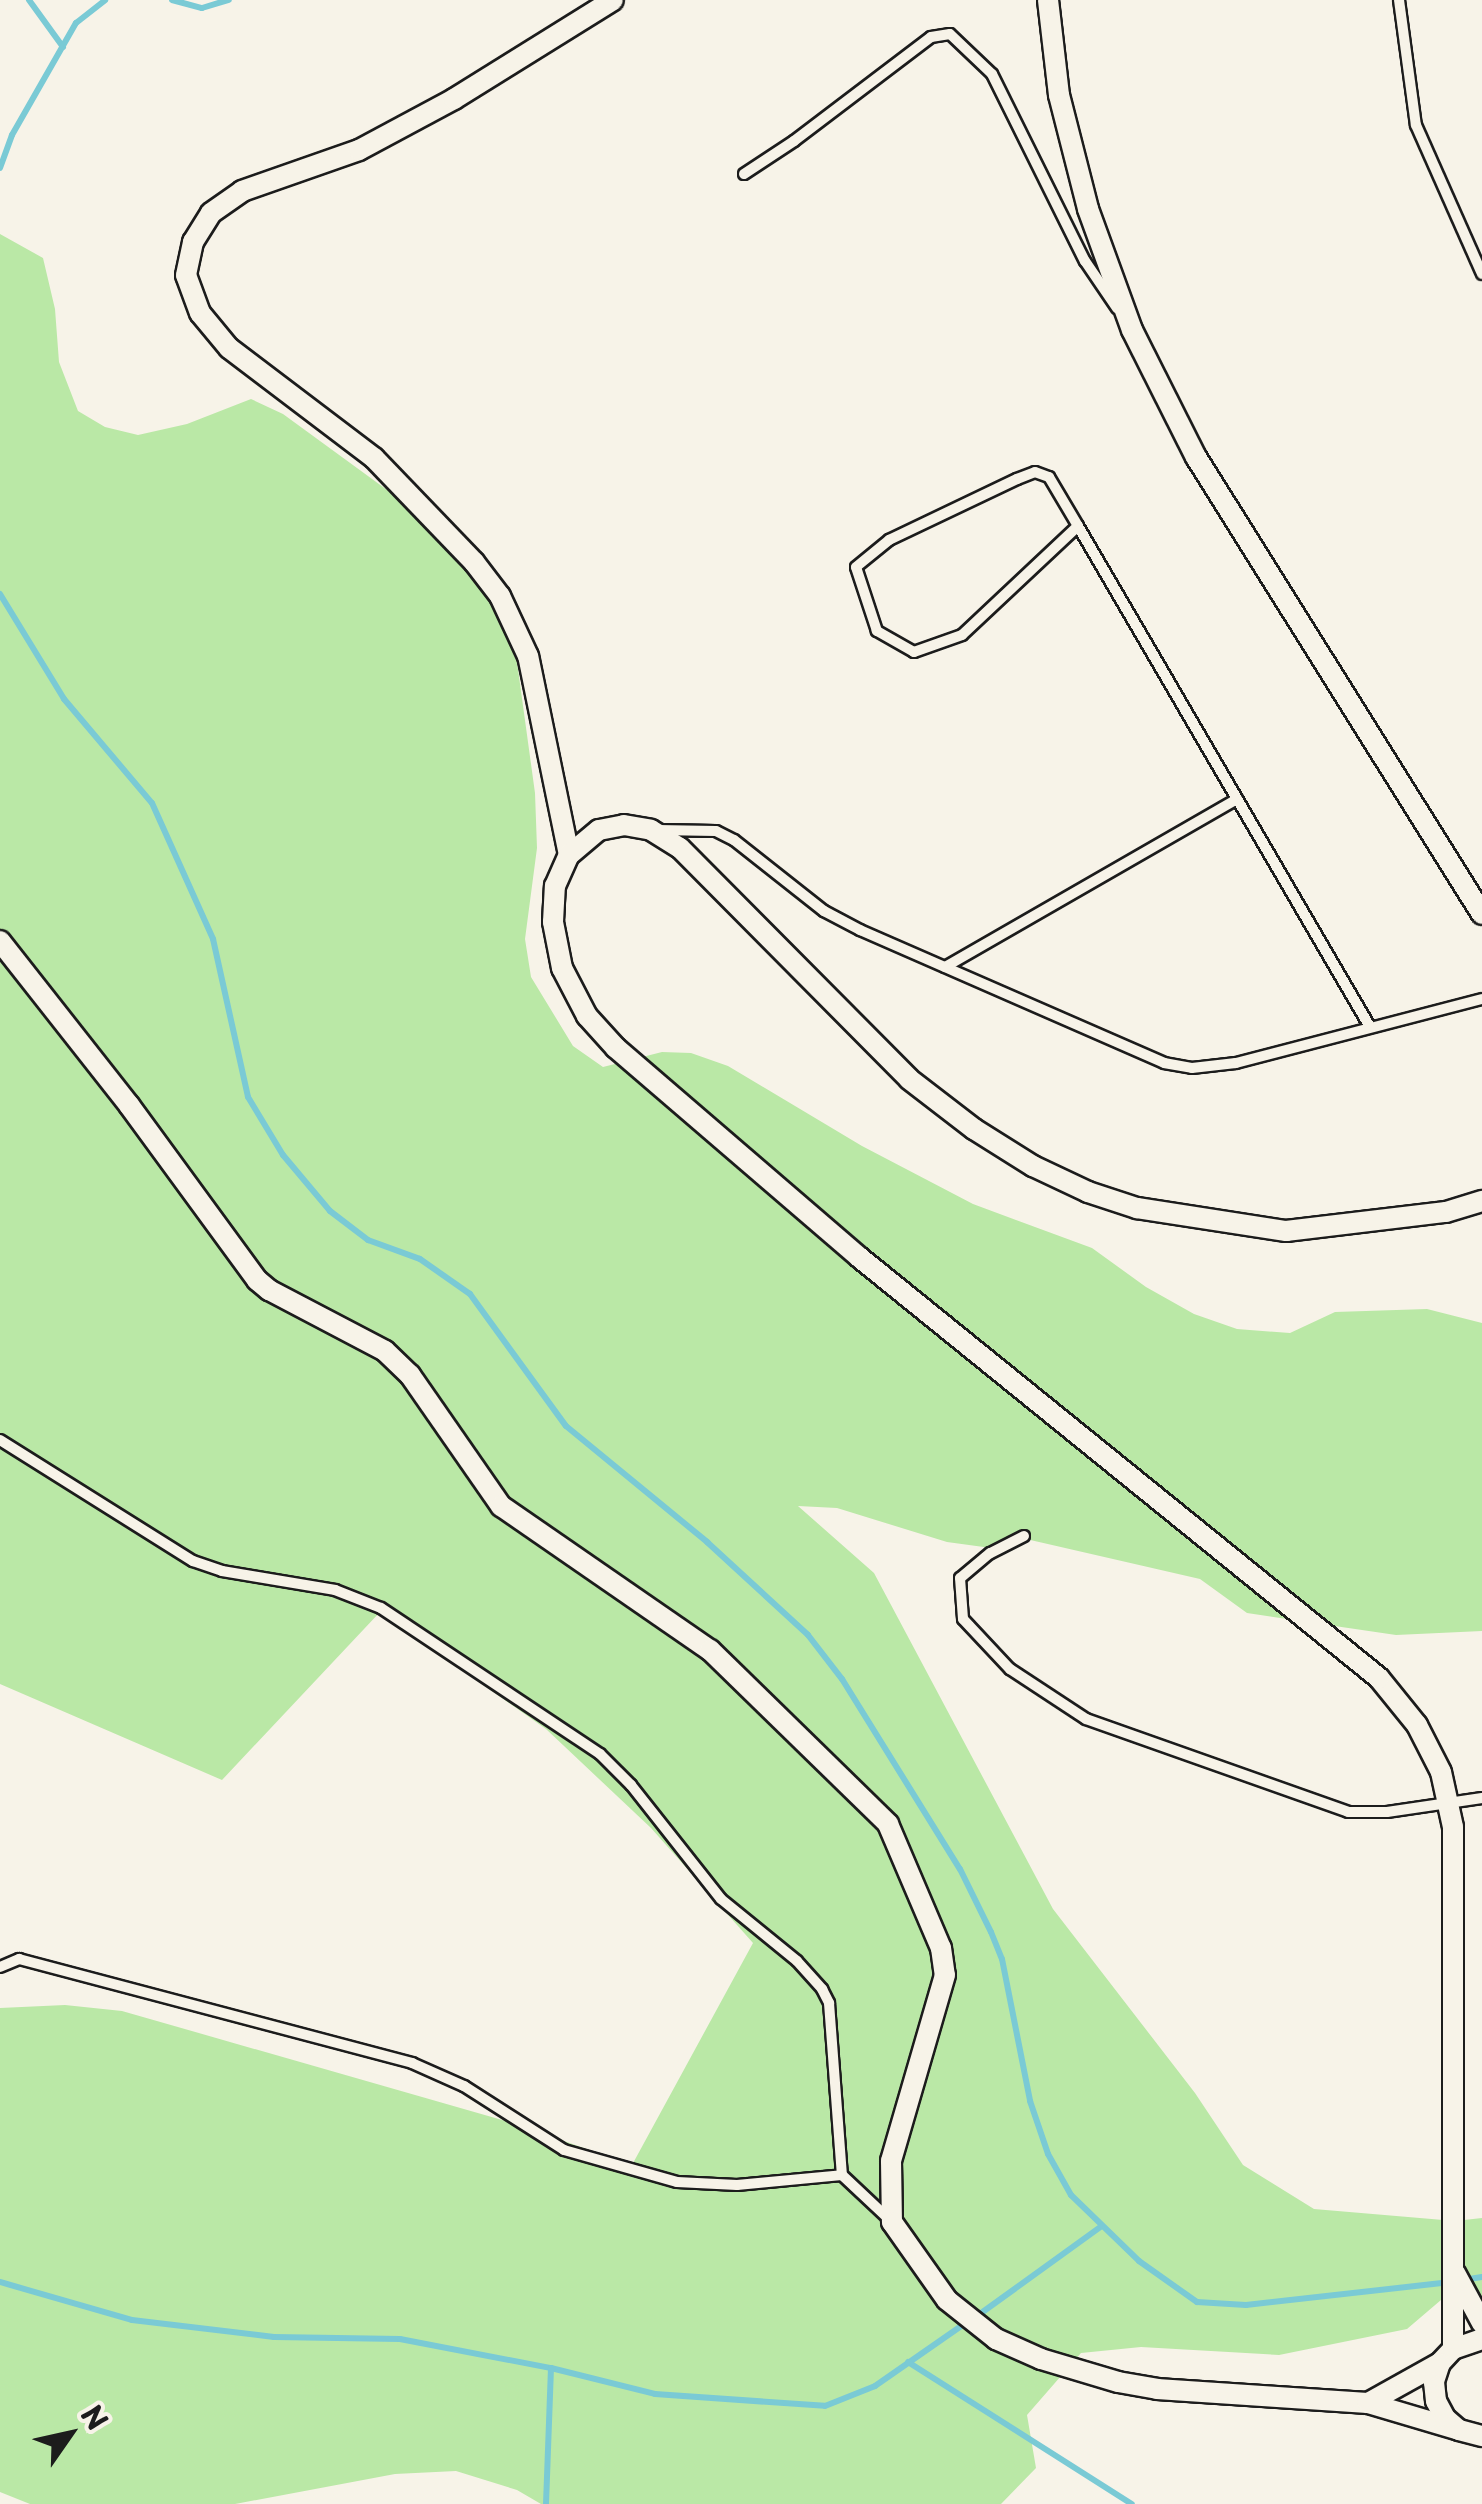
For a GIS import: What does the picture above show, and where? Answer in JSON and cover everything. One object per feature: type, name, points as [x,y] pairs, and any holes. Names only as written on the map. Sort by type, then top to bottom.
[{"type":"street","points":[[570,855],[528,656],[517,623],[500,596],[474,562],[374,458],[229,348],[200,313],[186,275],[193,242],[211,213],[242,191],[359,150],[454,99],[613,0]]},
{"type":"street","points":[[1048,0],[1059,95],[1083,190],[1132,330],[1196,457],[1482,914]]},
{"type":"street","points":[[1460,2430],[1445,2418],[1436,2401],[1434,2382],[1446,2356],[1454,2271],[1453,1827],[1441,1772],[1417,1725],[1379,1678],[859,1258],[616,1048],[586,1016],[562,968],[553,922],[555,886],[570,855],[599,830],[624,825],[651,830],[680,848],[909,1080],[974,1129],[1033,1166],[1088,1192],[1136,1208],[1286,1231],[1428,1214],[1482,1201]]},
{"type":"street","points":[[0,941],[129,1105],[257,1280],[269,1290],[385,1350],[410,1375],[501,1506],[710,1650],[888,1824],[941,1948],[945,1975],[892,2160],[892,2222],[947,2300],[996,2339],[1040,2358],[1157,2390],[1368,2403],[1482,2436]]},
{"type":"street","points":[[1454,2271],[1482,2323]]},
{"type":"street","points":[[1368,2403],[1482,2339]]},
{"type":"lane","points":[[1399,0],[1416,125],[1482,274]]},
{"type":"lane","points":[[744,174],[794,142],[931,37],[950,34],[965,43],[992,74],[1085,261],[1132,330]]},
{"type":"lane","points":[[1078,526],[962,636],[914,652],[878,632],[856,567],[888,540],[1035,472],[1049,477],[1078,526],[1238,799],[1370,1027]]},
{"type":"lane","points":[[945,967],[1238,799]]},
{"type":"lane","points":[[651,830],[716,831],[734,840],[824,911],[1164,1063],[1192,1068],[1236,1063],[1482,999]]},
{"type":"lane","points":[[0,1440],[193,1561],[335,1590],[381,1608],[600,1754],[631,1786],[721,1899],[798,1961],[822,1989],[829,2003],[842,2175],[892,2222]]},
{"type":"lane","points":[[1024,1536],[990,1552],[960,1578],[964,1619],[1010,1670],[1086,1719],[1348,1812],[1482,1798]]},
{"type":"lane","points":[[0,1968],[19,1959],[412,2063],[464,2086],[564,2150],[677,2182],[737,2185],[842,2175]]},
{"type":"green space","points":[[0,234],[43,258],[55,309],[59,362],[78,411],[105,427],[138,435],[187,424],[251,399],[283,414],[394,495],[489,593],[517,662],[535,793],[537,848],[525,939],[531,977],[573,1046],[603,1067],[662,1052],[691,1053],[728,1066],[862,1146],[973,1204],[1092,1248],[1146,1287],[1194,1314],[1237,1329],[1290,1333],[1335,1312],[1427,1309],[1482,1323],[1482,1631],[1396,1635],[1247,1613],[1200,1579],[1026,1539],[991,1548],[947,1542],[837,1508],[798,1506],[874,1573],[1053,1909],[1195,2093],[1243,2165],[1314,2209],[1455,2221],[1482,2218],[1482,2311],[1448,2294],[1407,2329],[1279,2355],[1141,2347],[1081,2353],[1027,2415],[1036,2468],[1001,2504],[541,2504],[517,2490],[456,2471],[395,2474],[235,2504],[30,2504],[0,2492],[0,2008],[65,2005],[122,2011],[513,2123],[632,2165],[753,1943],[651,1828],[546,1729],[380,1612],[222,1780],[0,1684]]},
{"type":"waterway","points":[[29,0],[63,47]]},
{"type":"waterway","points":[[0,168],[12,135],[76,23],[105,0]]},
{"type":"waterway","points":[[172,0],[202,8],[229,0]]},
{"type":"waterway","points":[[0,594],[64,699],[152,803],[213,939],[248,1097],[283,1155],[330,1211],[368,1240],[420,1259],[470,1294],[566,1426],[707,1542],[808,1635],[842,1679],[960,1869],[991,1932],[1002,1959],[1030,2101],[1048,2154],[1071,2195],[1139,2261],[1197,2302],[1246,2305],[1451,2282]]},
{"type":"waterway","points":[[977,2316],[1102,2226]]},
{"type":"waterway","points":[[1463,2280],[1482,2277]]},
{"type":"waterway","points":[[0,2282],[132,2320],[274,2337],[400,2339],[551,2368],[655,2394],[825,2406],[875,2386],[967,2322]]},
{"type":"waterway","points":[[908,2362],[1132,2504]]},
{"type":"waterway","points":[[546,2504],[551,2368]]}]
